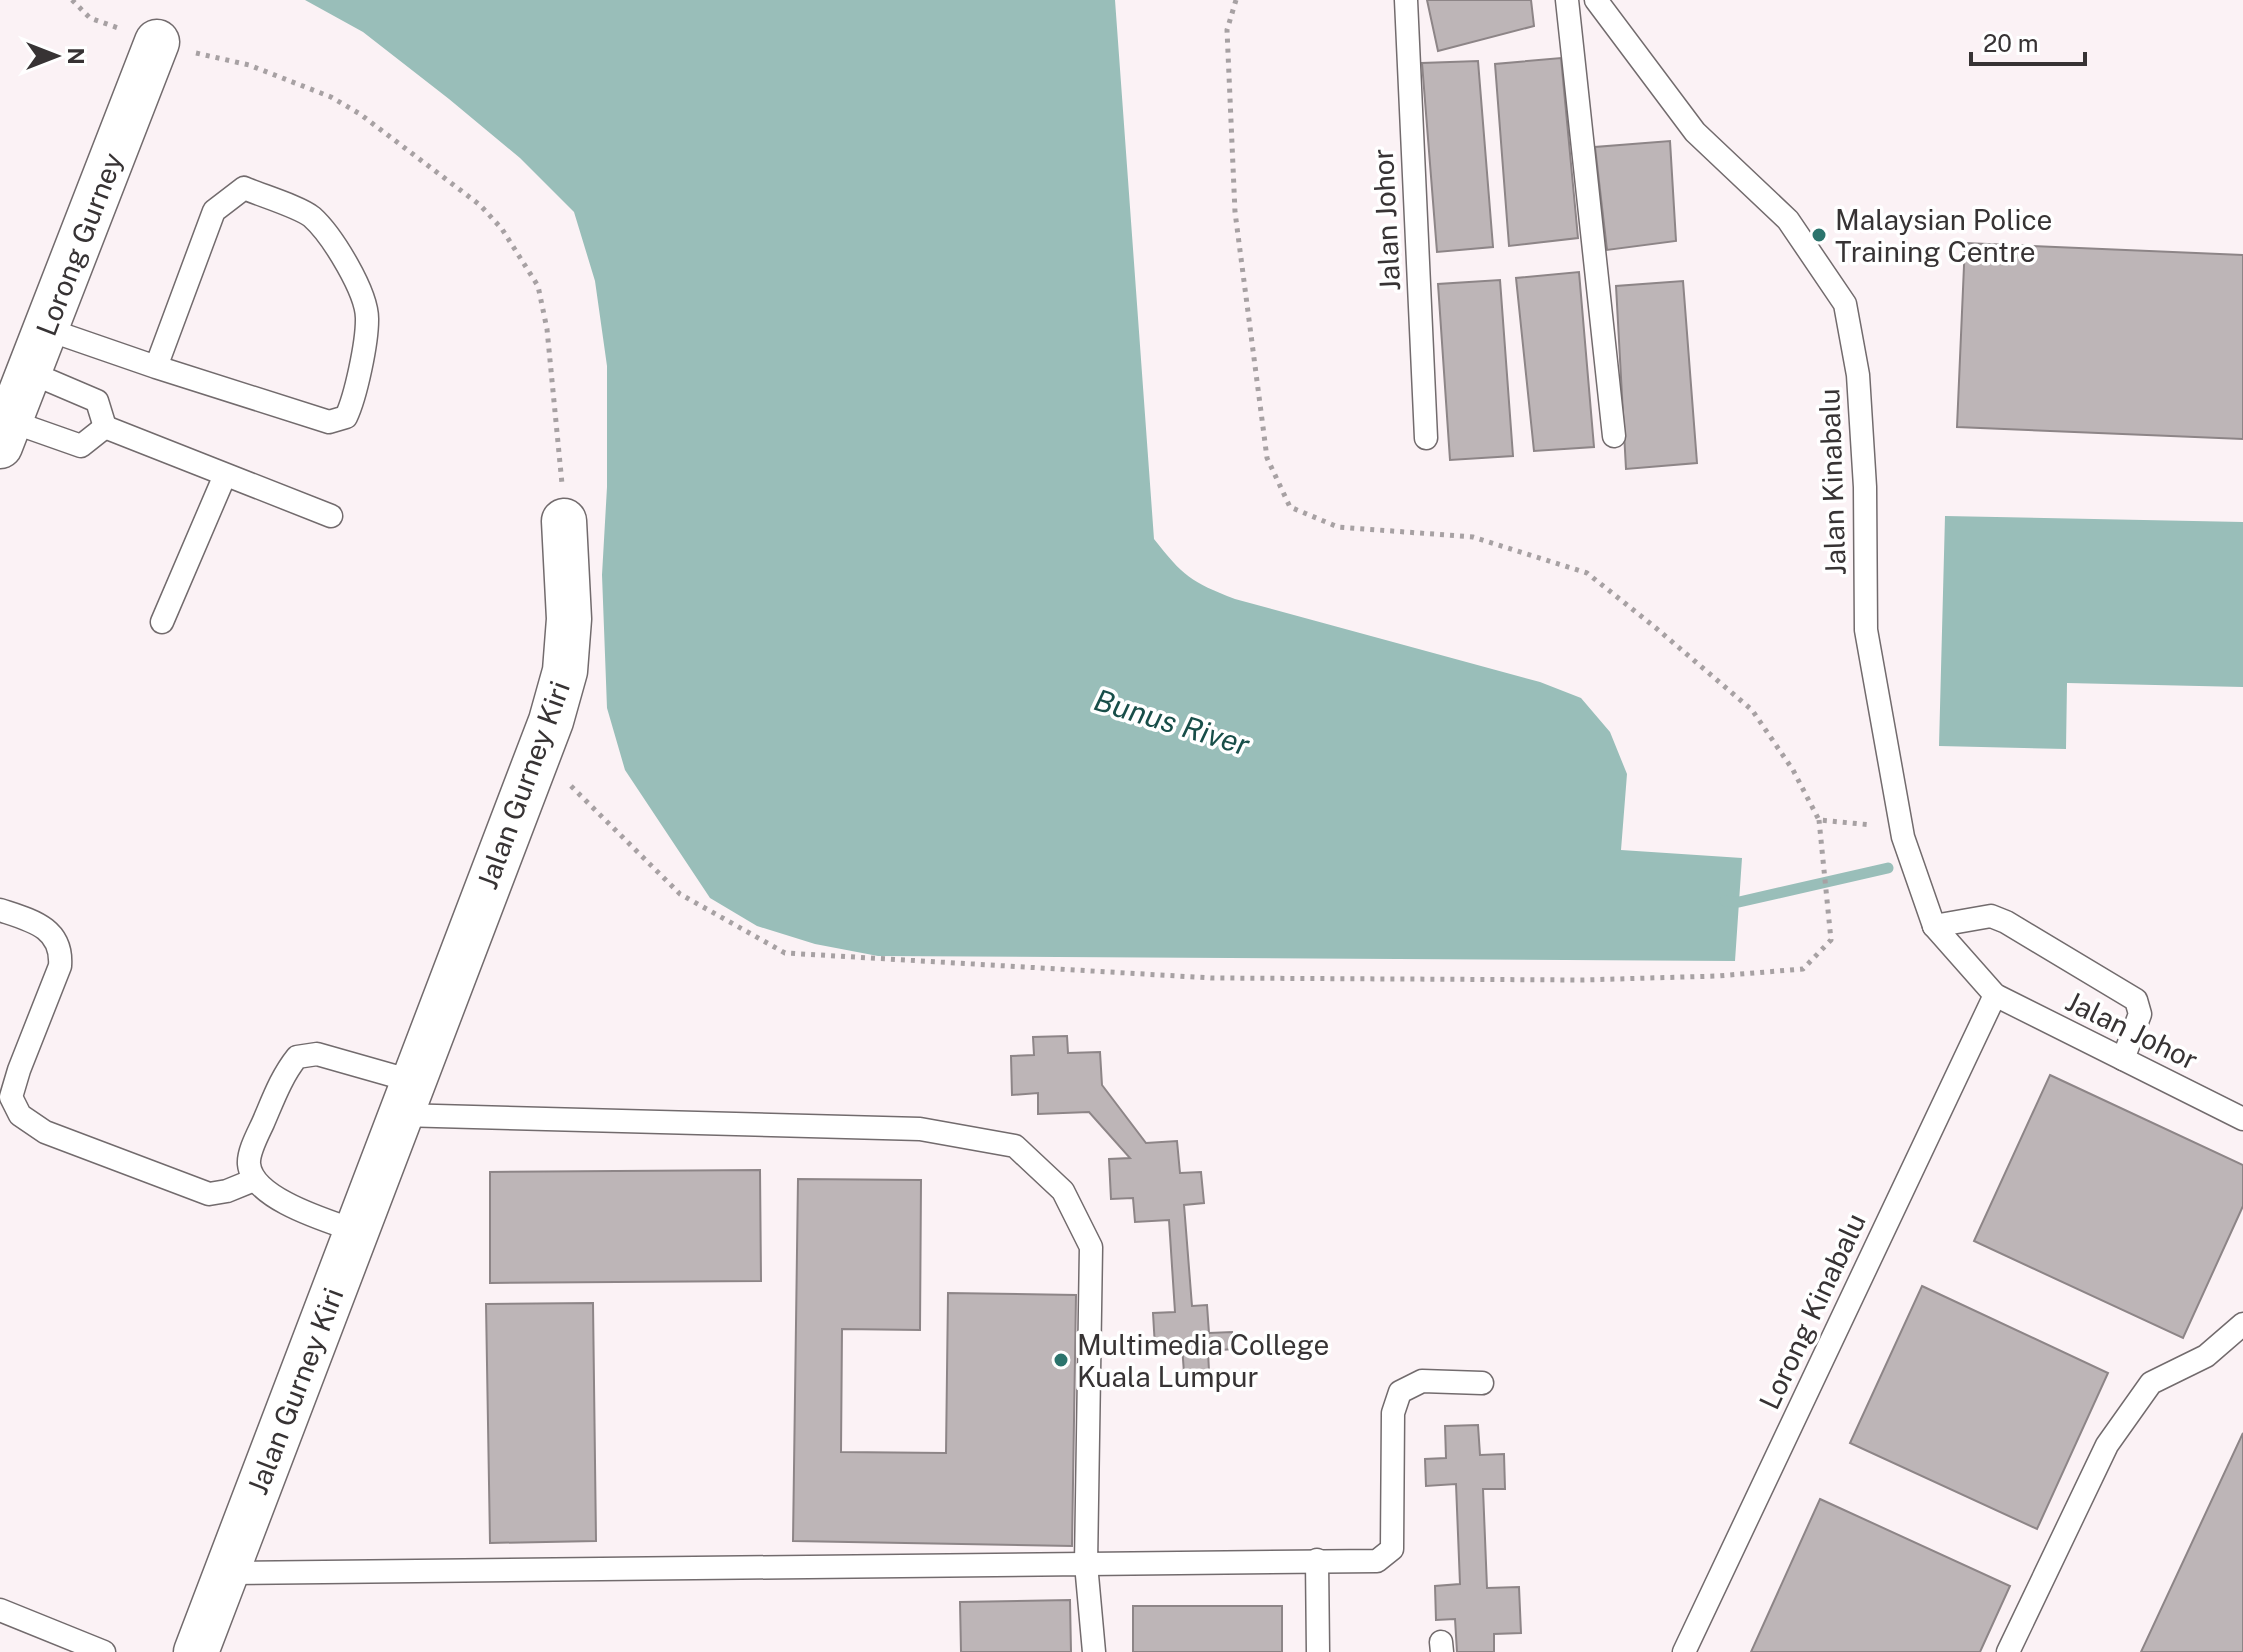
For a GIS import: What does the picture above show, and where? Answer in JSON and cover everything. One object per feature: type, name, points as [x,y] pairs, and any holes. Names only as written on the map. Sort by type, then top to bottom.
[{"type":"street","name":"Lorong Gurney","points":[[5,434],[157,42]]},
{"type":"street","name":"Jalan Gurney Kiri","points":[[196,1652],[551,721],[565,671],[569,619],[564,521]]},
{"type":"lane","name":"Jalan Johor","points":[[1406,0],[1426,438]]},
{"type":"lane","points":[[1567,0],[1614,436]]},
{"type":"lane","points":[[1596,0],[1612,23]]},
{"type":"lane","points":[[1612,23],[1619,0]]},
{"type":"lane","name":"Jalan Kinabalu","points":[[1612,23],[1695,132],[1788,220],[1845,304],[1858,375],[1865,487],[1866,630],[1901,823],[1934,926],[1995,995]]},
{"type":"lane","points":[[46,329],[156,367],[329,422],[346,417],[353,403],[368,318],[361,293],[339,252],[311,216],[244,188],[214,211],[156,367]]},
{"type":"lane","points":[[29,372],[97,401],[105,427]]},
{"type":"lane","points":[[5,434],[81,446],[105,427]]},
{"type":"lane","points":[[105,427],[331,516]]},
{"type":"lane","points":[[162,622],[225,475]]},
{"type":"lane","points":[[0,910],[35,922],[51,933],[61,950],[60,966],[11,1097],[20,1115],[45,1132],[209,1194],[227,1191],[254,1180]]},
{"type":"lane","points":[[1934,926],[1991,916],[2136,1000],[2140,1014],[2123,1059]]},
{"type":"lane","name":"Jalan Johor","points":[[1995,995],[2243,1119]]},
{"type":"lane","name":"Lorong Kinabalu","points":[[1684,1652],[1995,995]]},
{"type":"lane","points":[[356,1231],[306,1213],[274,1196],[254,1180],[248,1163],[284,1073],[297,1057],[317,1054],[406,1098],[920,1129],[1015,1146],[1063,1191],[1091,1247],[1086,1564],[1094,1652]]},
{"type":"lane","points":[[2008,1652],[2107,1445],[2151,1383],[2206,1356],[2243,1324]]},
{"type":"lane","points":[[226,1573],[1377,1561],[1392,1549],[1393,1413],[1400,1392],[1422,1381],[1482,1383]]},
{"type":"lane","points":[[1317,1560],[1318,1652]]},
{"type":"lane","points":[[0,1610],[104,1652]]},
{"type":"path","points":[[72,0],[90,18],[157,42],[249,65],[331,97],[360,114],[480,205],[502,229],[538,286],[547,329],[564,521]]},
{"type":"path","points":[[539,754],[680,894],[785,953],[1212,978],[1583,980],[1717,976],[1803,969],[1831,940],[1819,820],[1793,770],[1752,710],[1656,628],[1587,573],[1473,537],[1338,527],[1290,507],[1267,458],[1235,212],[1227,30],[1236,0]]},
{"type":"path","points":[[1819,820],[1866,825],[1901,823]]},
{"type":"water","points":[[305,0],[1115,0],[1154,539],[1189,576],[1235,599],[1540,682],[1581,698],[1610,732],[1627,774],[1621,850],[1742,858],[1735,961],[878,956],[815,944],[757,926],[710,898],[625,770],[607,708],[602,575],[607,487],[607,366],[595,281],[574,212],[520,158],[449,99],[363,32]]},
{"type":"water","points":[[1945,516],[2243,522],[2243,687],[2067,683],[2066,749],[1939,746]]},
{"type":"building","points":[[1427,0],[1531,0],[1534,26],[1438,51]]},
{"type":"building","points":[[1561,58],[1578,238],[1509,246],[1495,64]]},
{"type":"building","points":[[1478,61],[1493,247],[1437,252],[1422,63]]},
{"type":"building","points":[[1670,141],[1676,241],[1607,250],[1595,147]]},
{"type":"building","points":[[1965,243],[2243,255],[2243,439],[1957,427]]},
{"type":"building","points":[[1579,272],[1594,447],[1534,451],[1516,278]]},
{"type":"building","points":[[1500,280],[1513,456],[1450,460],[1438,284]]},
{"type":"building","points":[[1683,281],[1697,463],[1626,469],[1616,286]]},
{"type":"building","points":[[1067,1036],[1068,1053],[1100,1052],[1102,1085],[1146,1143],[1177,1141],[1180,1173],[1201,1172],[1204,1203],[1184,1205],[1192,1306],[1207,1305],[1209,1333],[1232,1332],[1233,1349],[1208,1351],[1209,1371],[1184,1373],[1182,1345],[1155,1347],[1153,1313],[1175,1312],[1169,1220],[1135,1222],[1133,1198],[1111,1199],[1109,1159],[1130,1158],[1089,1112],[1038,1114],[1038,1093],[1012,1095],[1011,1056],[1034,1055],[1033,1037]]},
{"type":"building","points":[[2050,1075],[2243,1165],[2243,1206],[2183,1338],[1974,1241]]},
{"type":"building","points":[[760,1170],[761,1281],[490,1283],[490,1172]]},
{"type":"building","points":[[798,1179],[921,1180],[920,1330],[842,1329],[841,1452],[946,1453],[948,1293],[1076,1295],[1072,1546],[793,1541]]},
{"type":"building","points":[[1922,1286],[2108,1373],[2037,1529],[1850,1443]]},
{"type":"building","points":[[593,1303],[596,1541],[490,1543],[486,1304]]},
{"type":"building","points":[[1478,1425],[1480,1455],[1504,1454],[1505,1489],[1483,1489],[1487,1588],[1519,1587],[1521,1633],[1494,1634],[1494,1652],[1457,1652],[1455,1619],[1436,1620],[1435,1586],[1460,1584],[1456,1484],[1426,1486],[1425,1459],[1446,1458],[1445,1426]]},
{"type":"building","points":[[2243,1433],[2243,1652],[2141,1652]]},
{"type":"building","points":[[1820,1499],[2010,1586],[1980,1652],[1751,1652]]},
{"type":"building","points":[[1070,1600],[1071,1652],[961,1652],[960,1602]]},
{"type":"building","points":[[1133,1606],[1282,1606],[1282,1652],[1133,1652]]},
{"type":"waterway","name":"Bunus River","points":[[1725,901],[1739,902],[1888,868]]},
{"type":"place","name":"Malaysian Police Training Centre","points":[[1819,235]]},
{"type":"place","name":"Multimedia College Kuala Lumpur","points":[[1061,1360]]}]
